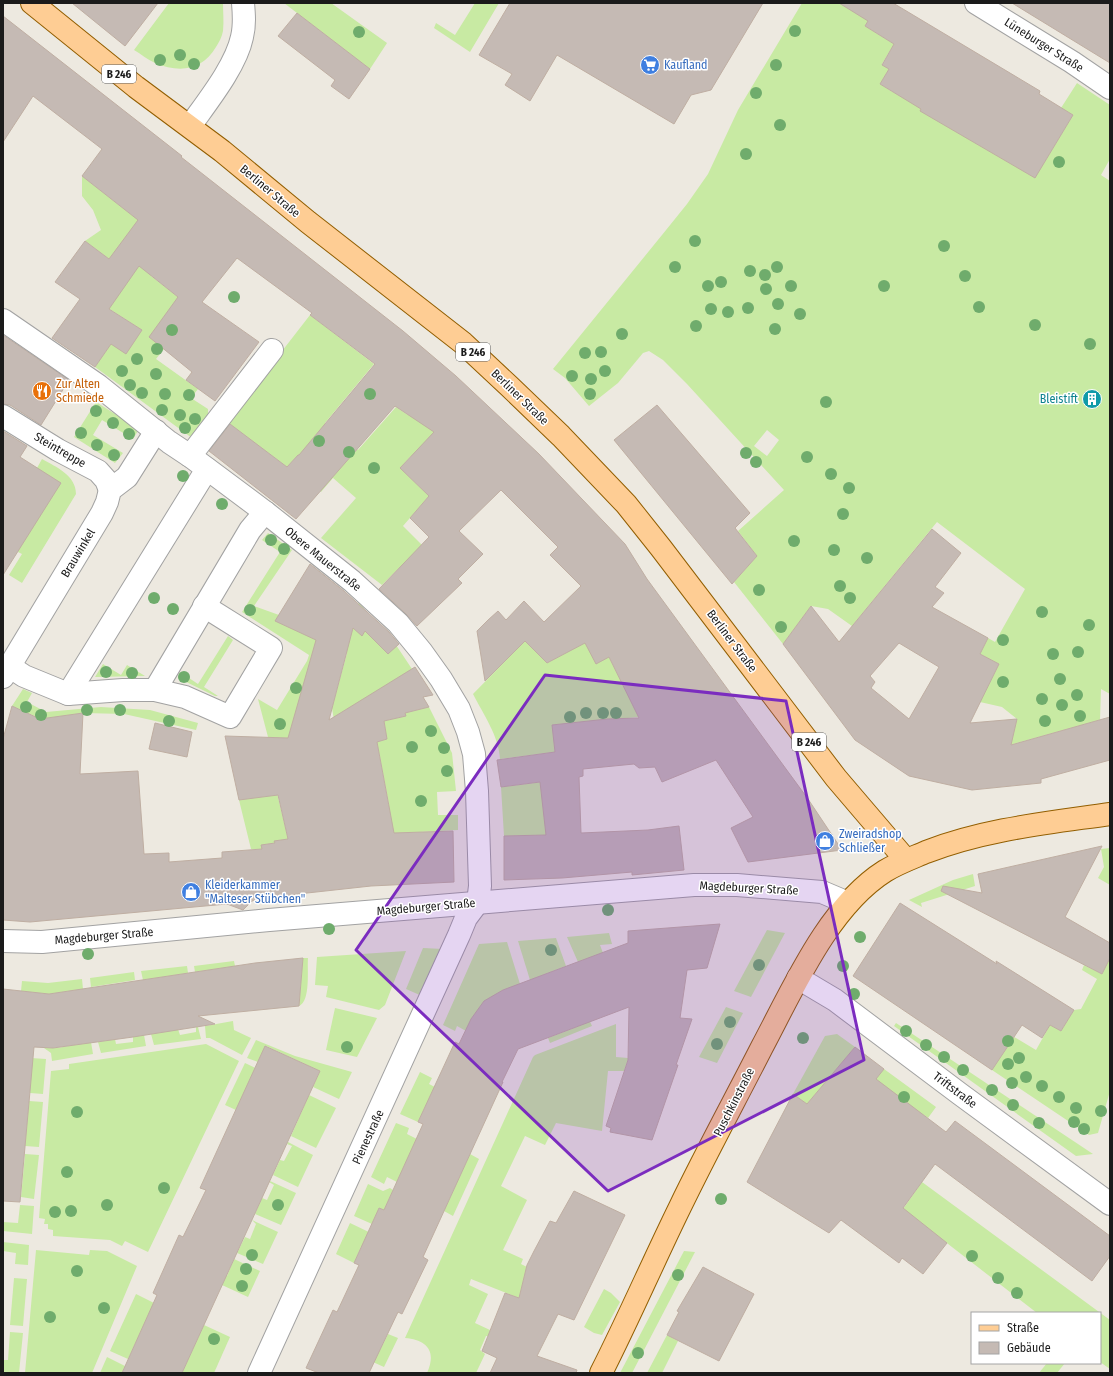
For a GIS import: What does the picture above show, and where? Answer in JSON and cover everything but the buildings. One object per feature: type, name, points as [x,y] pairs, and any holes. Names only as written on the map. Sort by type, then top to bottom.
[{"type":"main road","name":"Berliner Straße","points":[[32,3],[136,87],[222,150],[308,222],[463,344],[509,386],[626,504],[836,778],[906,860]]},
{"type":"main road","points":[[906,860],[940,847],[1005,829],[1110,814]]},
{"type":"main road","name":"Puschkinstraße","points":[[601,1373],[681,1205],[798,978],[830,926],[848,903],[870,882],[885,871],[906,860]]},
{"type":"street","points":[[190,126],[215,90],[237,52],[242,38],[244,24],[243,3]]},
{"type":"street","name":"Lüneburger Straße","points":[[976,3],[1072,62],[1110,88]]},
{"type":"street","name":"Obere Mauerstraße","points":[[3,320],[98,386],[156,432],[265,512],[352,581],[398,623],[421,651],[442,680],[459,709],[468,732],[474,754],[477,791],[480,886],[478,902]]},
{"type":"street","points":[[190,456],[272,350]]},
{"type":"street","name":"Steintreppe","points":[[3,416],[58,450],[98,472],[106,480],[110,490]]},
{"type":"street","points":[[110,490],[127,477],[156,432]]},
{"type":"street","points":[[68,694],[207,469]]},
{"type":"street","name":"Brauwinkel","points":[[6,672],[102,513],[110,490]]},
{"type":"street","points":[[155,690],[250,530],[265,512]]},
{"type":"street","points":[[6,672],[24,676],[68,694],[124,690],[155,690],[185,696],[230,717],[271,648],[204,606]]},
{"type":"street","name":"Magdeburger Straße","points":[[3,941],[42,942],[270,920],[694,885],[737,885],[822,892],[848,903]]},
{"type":"street","name":"Pienestraße","points":[[260,1373],[460,935],[466,918],[478,902]]},
{"type":"street","name":"Triftstraße","points":[[798,978],[835,1000],[960,1094],[1109,1202]]},
{"type":"highlighted area","points":[[545,675],[786,701],[864,1060],[608,1191],[356,950]]},
{"type":"green space","points":[[169,3],[223,3],[223,33],[210,55],[197,65],[181,69],[164,66],[152,62],[134,50]]},
{"type":"green space","points":[[284,3],[331,3],[387,43],[370,69]]},
{"type":"green space","points":[[475,3],[499,3],[470,52],[434,28],[436,23],[455,35]]},
{"type":"green space","points":[[802,3],[856,3],[874,11],[865,26],[894,44],[882,64],[889,69],[880,84],[891,91],[1044,163],[1073,115],[1061,108],[1077,83],[1110,105],[1110,159],[1101,175],[1110,181],[1110,694],[1101,689],[1100,720],[1010,745],[1017,719],[1002,707],[980,702],[999,664],[980,654],[988,638],[995,642],[1025,589],[937,522],[852,626],[828,609],[811,606],[783,644],[734,582],[757,556],[738,531],[784,490],[687,384],[663,360],[649,351],[643,353],[618,383],[589,406],[565,378],[553,369],[687,204],[708,174],[738,110]],"holes":[[[767,430],[779,440],[767,456],[754,446]]]},
{"type":"green space","points":[[82,176],[133,216],[148,213],[109,259],[85,241],[101,230],[93,210],[82,196]]},
{"type":"green space","points":[[141,263],[154,273],[151,276],[178,297],[185,322],[156,359],[198,389],[191,398],[208,409],[208,417],[192,438],[95,367],[111,344],[126,353],[142,330],[105,306]]},
{"type":"green space","points":[[310,315],[374,364],[325,423],[358,450],[396,407],[408,415],[419,402],[433,431],[446,443],[410,457],[400,468],[429,496],[403,526],[422,545],[411,579],[399,568],[382,585],[321,538],[356,498],[333,478],[321,492],[308,482],[318,469],[298,455],[287,467],[227,422]]},
{"type":"green space","points":[[96,402],[139,429],[133,439],[102,420],[93,435],[123,453],[115,463],[74,437]]},
{"type":"green space","points":[[42,459],[64,472],[69,477],[73,482],[76,494],[22,583],[9,575],[22,554],[18,552],[37,468]]},
{"type":"green space","points":[[268,533],[292,550],[254,606],[279,615],[341,623],[359,603],[364,608],[350,626],[362,635],[365,631],[385,651],[396,645],[412,669],[343,775],[332,708],[347,653],[317,639],[304,738],[273,769],[268,737],[258,699],[277,710],[307,661],[309,655],[242,612],[280,552],[262,540]]},
{"type":"green space","points":[[598,635],[639,717],[553,725],[555,752],[500,759],[494,734],[473,694],[525,641],[547,663]]},
{"type":"green space","points":[[228,636],[233,640],[204,687],[218,696],[215,696],[178,678],[180,672],[198,684]]},
{"type":"green space","points":[[103,664],[121,675],[127,665],[145,676],[95,677]]},
{"type":"green space","points":[[23,689],[32,693],[27,702],[46,712],[101,707],[150,710],[198,723],[196,730],[124,714],[83,713],[41,719],[12,706]]},
{"type":"green space","points":[[429,707],[452,753],[456,791],[437,792],[438,815],[458,815],[458,830],[381,834],[375,807],[389,805],[377,742],[387,739],[384,721],[406,716],[405,713]]},
{"type":"green space","points":[[558,780],[560,878],[545,879],[544,835],[504,836],[501,787]]},
{"type":"green space","points":[[277,793],[288,839],[262,845],[262,849],[251,849],[239,800]]},
{"type":"green space","points":[[1110,848],[1110,885],[1098,878],[1104,867],[1101,849]]},
{"type":"green space","points":[[973,874],[975,886],[921,903],[922,907],[909,900],[953,880]]},
{"type":"green space","points":[[767,930],[785,933],[751,997],[734,991]]},
{"type":"green space","points":[[609,933],[612,944],[600,945],[603,953],[578,962],[567,937]]},
{"type":"green space","points":[[556,938],[566,966],[530,980],[518,941]]},
{"type":"green space","points":[[507,942],[520,984],[503,990],[484,1002],[466,1031],[457,1026],[455,1031],[443,1025],[479,944]]},
{"type":"green space","points":[[423,948],[443,949],[422,996],[406,989]]},
{"type":"green space","points":[[406,951],[385,1005],[379,1010],[326,997],[328,986],[315,985],[317,957]]},
{"type":"green space","points":[[303,958],[308,958],[308,984],[303,1003],[299,1006]]},
{"type":"green space","points":[[1110,958],[1110,1091],[1098,1133],[1089,1135],[992,1070],[1005,1050],[1001,1029],[1036,1050],[1050,1025],[1061,1031],[1074,1010],[1081,1009],[1097,979],[1082,970],[1084,965],[1102,974]]},
{"type":"green space","points":[[234,961],[235,966],[195,972],[194,966]]},
{"type":"green space","points":[[187,966],[188,973],[143,980],[141,971]]},
{"type":"green space","points":[[134,972],[135,980],[91,987],[90,978]]},
{"type":"green space","points":[[82,979],[83,989],[49,994],[21,991],[22,981],[48,983]]},
{"type":"green space","points":[[726,1007],[743,1013],[717,1063],[699,1057]]},
{"type":"green space","points":[[335,1008],[377,1018],[357,1057],[326,1050]]},
{"type":"green space","points":[[588,1017],[592,1026],[550,1043],[548,1038],[579,1026]]},
{"type":"green space","points":[[233,1021],[234,1030],[251,1038],[242,1055],[210,1038],[206,1038],[205,1026]]},
{"type":"green space","points":[[896,1023],[1093,1154],[1076,1156],[894,1026]]},
{"type":"green space","points":[[616,1024],[616,1057],[628,1058],[628,1060],[624,1071],[608,1071],[602,1131],[556,1123],[545,1145],[525,1136],[501,1186],[527,1200],[503,1250],[523,1259],[521,1264],[527,1267],[519,1298],[471,1279],[469,1285],[488,1294],[475,1323],[490,1330],[489,1336],[486,1336],[480,1350],[485,1354],[476,1373],[427,1373],[431,1359],[428,1348],[419,1341],[405,1338],[533,1057]]},
{"type":"green space","points":[[196,1027],[198,1027],[201,1039],[154,1045],[151,1034],[178,1029],[180,1035],[196,1032]]},
{"type":"green space","points":[[837,1034],[855,1047],[807,1104],[793,1094],[825,1036]]},
{"type":"green space","points":[[144,1035],[146,1046],[101,1053],[98,1042],[115,1039],[116,1044],[133,1042],[133,1036]]},
{"type":"green space","points":[[256,1040],[295,1056],[352,1072],[339,1099],[313,1087],[320,1071],[266,1046],[258,1062],[247,1058]]},
{"type":"green space","points":[[91,1042],[93,1054],[52,1061],[51,1053],[44,1048],[57,1048]]},
{"type":"green space","points":[[206,1044],[239,1061],[148,1252],[125,1241],[122,1246],[110,1240],[53,1236],[53,1230],[48,1229],[48,1224],[44,1224],[45,1219],[39,1218],[51,1071],[69,1069],[69,1064]]},
{"type":"green space","points":[[16,1057],[46,1059],[43,1094],[30,1093]]},
{"type":"green space","points":[[245,1063],[260,1070],[236,1110],[225,1105]]},
{"type":"green space","points":[[884,1069],[936,1107],[928,1118],[924,1115],[838,1124]]},
{"type":"green space","points":[[420,1072],[432,1078],[429,1084],[439,1089],[425,1107],[418,1122],[400,1114]]},
{"type":"green space","points":[[309,1095],[336,1108],[316,1148],[291,1136]]},
{"type":"green space","points":[[29,1101],[43,1102],[39,1147],[25,1146]]},
{"type":"green space","points":[[396,1123],[409,1128],[407,1134],[417,1139],[397,1182],[387,1177],[384,1184],[371,1177]]},
{"type":"green space","points":[[288,1142],[313,1155],[298,1187],[273,1175],[280,1160],[284,1161],[292,1146],[287,1144]]},
{"type":"green space","points":[[25,1154],[39,1155],[34,1199],[21,1197]]},
{"type":"green space","points":[[470,1154],[479,1159],[453,1216],[444,1211]]},
{"type":"green space","points":[[270,1181],[296,1193],[281,1225],[255,1214],[262,1198],[267,1200],[274,1185],[269,1182]]},
{"type":"green space","points":[[922,1182],[1099,1312],[1036,1312],[903,1209]]},
{"type":"green space","points":[[368,1184],[383,1191],[390,1188],[393,1190],[384,1210],[379,1208],[372,1224],[354,1216]]},
{"type":"green space","points":[[20,1205],[34,1206],[32,1234],[3,1231],[3,1222],[18,1223]]},
{"type":"green space","points":[[252,1220],[278,1232],[263,1264],[237,1253],[245,1237],[250,1239],[256,1224]]},
{"type":"green space","points":[[350,1223],[373,1234],[361,1247],[354,1263],[336,1254]]},
{"type":"green space","points":[[3,1242],[29,1245],[28,1265],[15,1264],[16,1253],[3,1251]]},
{"type":"green space","points":[[36,1250],[89,1255],[90,1250],[107,1251],[137,1266],[92,1373],[25,1373]]},
{"type":"green space","points":[[684,1251],[695,1252],[632,1373],[620,1373]]},
{"type":"green space","points":[[189,1259],[227,1276],[234,1259],[260,1271],[248,1297],[185,1268]]},
{"type":"green space","points":[[14,1278],[27,1279],[23,1326],[10,1325]]},
{"type":"green space","points":[[604,1289],[611,1293],[620,1302],[602,1335],[594,1333],[584,1327]]},
{"type":"green space","points":[[136,1294],[154,1303],[128,1359],[110,1351]]},
{"type":"green space","points":[[1101,1313],[1110,1320],[1110,1369],[1101,1363]]},
{"type":"green space","points":[[204,1325],[230,1337],[214,1373],[182,1373]]},
{"type":"green space","points":[[10,1332],[23,1333],[19,1373],[3,1373],[3,1360],[8,1360]]},
{"type":"green space","points":[[343,1334],[380,1350],[388,1334],[398,1338],[384,1367],[337,1346]]},
{"type":"green space","points":[[667,1335],[678,1341],[662,1373],[647,1373]]},
{"type":"green space","points":[[107,1357],[125,1366],[122,1373],[100,1373]]},
{"type":"green space","points":[[1046,1364],[1064,1364],[1057,1373],[1039,1373]]},
{"type":"place","name":"Kaufland","points":[[650,65]]},
{"type":"place","name":"Zur Alten Schmiede","points":[[42,391]]},
{"type":"place","name":"Bleistift","points":[[1092,399]]},
{"type":"place","name":"Zweiradshop Schließer","points":[[825,841]]},
{"type":"place","name":"Kleiderkammer \"Malteser Stübchen\"","points":[[191,892]]}]
